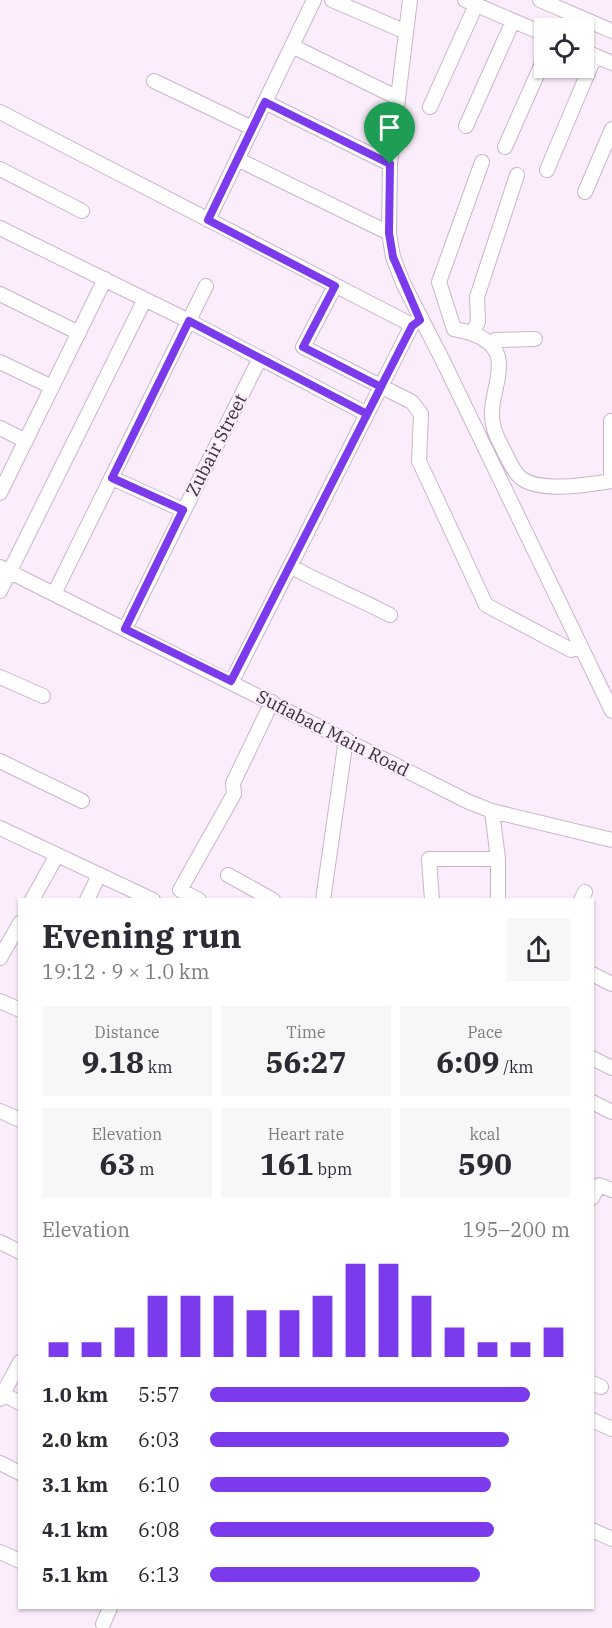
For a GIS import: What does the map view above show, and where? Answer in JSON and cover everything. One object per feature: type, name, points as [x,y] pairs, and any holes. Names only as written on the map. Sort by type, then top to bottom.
[{"type":"street","points":[[208,220],[314,0]]},
{"type":"street","points":[[332,0],[406,32]]},
{"type":"street","points":[[410,0],[390,164],[389,233],[393,257],[416,323],[443,361],[579,647],[612,711]]},
{"type":"street","points":[[540,0],[612,31]]},
{"type":"street","points":[[430,107],[470,3],[534,30]]},
{"type":"street","points":[[466,126],[513,21]]},
{"type":"street","points":[[291,46],[398,98]]},
{"type":"street","points":[[594,56],[612,63]]},
{"type":"street","points":[[505,147],[536,78]]},
{"type":"street","points":[[547,170],[580,78]]},
{"type":"street","points":[[154,81],[252,128]]},
{"type":"street","points":[[265,102],[390,164]]},
{"type":"street","points":[[0,112],[335,286],[416,323]]},
{"type":"street","points":[[585,192],[612,129]]},
{"type":"street","points":[[237,159],[389,233]]},
{"type":"street","points":[[482,162],[439,282],[454,329],[473,332],[491,345],[498,357],[491,415],[495,432],[520,478],[539,486],[583,486],[612,481],[611,421]]},
{"type":"street","points":[[0,169],[82,211]]},
{"type":"street","points":[[473,332],[478,322],[477,297],[517,176]]},
{"type":"street","points":[[0,228],[189,321],[367,414]]},
{"type":"street","points":[[0,493],[105,279]]},
{"type":"street","points":[[54,594],[206,286]]},
{"type":"street","points":[[335,286],[303,347],[412,402],[422,414],[419,461],[486,605],[571,650],[579,647]]},
{"type":"street","points":[[0,294],[79,333]]},
{"type":"street","points":[[0,591],[5,570],[144,299]]},
{"type":"street","points":[[231,681],[416,323]]},
{"type":"street","points":[[491,345],[495,340],[535,339]]},
{"type":"street","name":"Zubair Street","points":[[125,629],[260,358]]},
{"type":"street","points":[[0,362],[52,387]]},
{"type":"street","points":[[0,428],[26,441]]},
{"type":"street","points":[[112,478],[183,510]]},
{"type":"street","points":[[290,566],[344,595],[361,600],[390,615]]},
{"type":"street","name":"Sufiabad Main Road","points":[[5,570],[492,811],[612,840]]},
{"type":"street","points":[[0,677],[43,696]]},
{"type":"street","points":[[195,898],[180,890],[234,794],[233,783],[272,702]]},
{"type":"street","points":[[323,898],[345,739]]},
{"type":"street","points":[[0,761],[82,801]]},
{"type":"street","points":[[492,811],[498,860],[498,898]]},
{"type":"street","points":[[0,828],[149,898]]},
{"type":"street","points":[[33,898],[57,855]]},
{"type":"street","points":[[432,898],[429,859],[498,860]]},
{"type":"street","points":[[88,898],[99,875]]},
{"type":"street","points":[[228,875],[269,898]]},
{"type":"street","points":[[0,958],[18,926]]},
{"type":"street","points":[[594,975],[612,984]]},
{"type":"street","points":[[0,1001],[18,1009]]},
{"type":"street","points":[[594,1059],[612,1068]]},
{"type":"street","points":[[594,1103],[612,1112]]},
{"type":"street","points":[[0,1110],[18,1119]]},
{"type":"street","points":[[0,1242],[18,1251]]},
{"type":"street","points":[[18,1366],[1,1396],[18,1402]]},
{"type":"street","points":[[594,1425],[612,1429]]},
{"type":"street","points":[[0,1463],[18,1472]]},
{"type":"street","points":[[594,1531],[612,1539]]},
{"type":"street","points":[[0,1552],[18,1560]]},
{"type":"street","points":[[103,1624],[110,1609]]},
{"type":"route","points":[[390,164],[265,102],[208,220],[335,286],[303,347],[381,387],[231,681],[125,629],[183,510],[112,478],[189,321],[367,414],[381,387],[412,326],[420,320],[393,257],[389,233],[390,164]]}]
